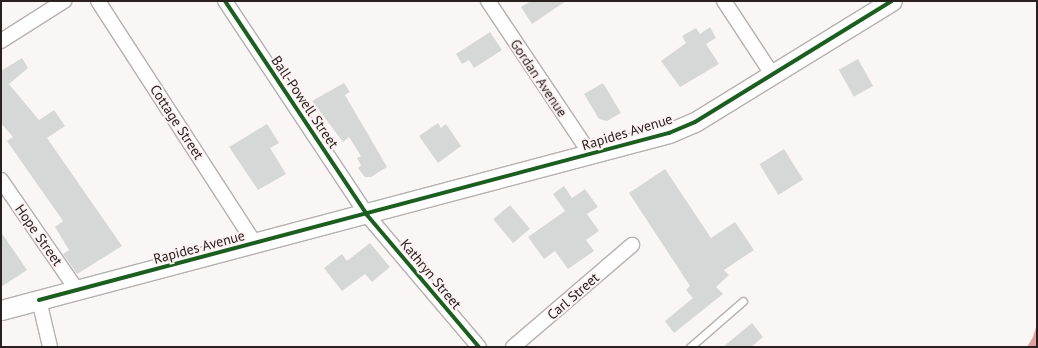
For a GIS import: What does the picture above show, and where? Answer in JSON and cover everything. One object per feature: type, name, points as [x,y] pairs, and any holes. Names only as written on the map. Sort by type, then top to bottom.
[{"type":"main road","name":"Rapides Avenue","points":[[1,310],[591,155],[695,122],[892,1]]},
{"type":"street","points":[[1,41],[64,1]]},
{"type":"street","name":"Cottage Street","points":[[98,1],[255,244]]},
{"type":"street","name":"Ball-Powell Street","points":[[225,1],[367,215]]},
{"type":"street","name":"Gordan Avenue","points":[[488,1],[591,155]]},
{"type":"street","points":[[724,1],[772,74]]},
{"type":"street","name":"Hope Street","points":[[1,180],[77,290]]},
{"type":"street","name":"Kathryn Street","points":[[367,215],[479,347]]},
{"type":"street","name":"Carl Street","points":[[513,347],[632,245]]},
{"type":"street","points":[[39,300],[50,347]]},
{"type":"lane","points":[[690,347],[743,301]]},
{"type":"shaded area","points":[[1037,324],[1037,347],[1027,347],[1033,337]]},
{"type":"building","points":[[531,1],[566,1],[532,24],[521,7]]},
{"type":"building","points":[[710,27],[716,38],[706,44],[719,64],[680,87],[661,61],[686,43],[682,36],[696,28],[700,34]]},
{"type":"building","points":[[490,32],[502,50],[474,68],[469,60],[462,64],[456,54]]},
{"type":"building","points":[[22,58],[28,68],[9,84],[39,120],[54,110],[65,126],[47,138],[122,246],[77,274],[63,254],[69,250],[55,227],[63,221],[7,141],[13,137],[1,123],[1,71]]},
{"type":"building","points":[[858,59],[873,86],[854,97],[839,70]]},
{"type":"building","points":[[344,83],[350,92],[345,95],[387,167],[371,177],[365,177],[358,168],[361,165],[357,158],[361,156],[349,137],[343,142],[312,101]]},
{"type":"building","points":[[603,83],[621,113],[607,121],[599,119],[584,94]]},
{"type":"building","points":[[438,123],[441,128],[446,124],[461,146],[438,163],[419,136]]},
{"type":"building","points":[[267,124],[279,143],[270,148],[286,174],[258,190],[229,147]]},
{"type":"building","points":[[784,149],[803,180],[778,195],[759,164]]},
{"type":"building","points":[[665,169],[711,238],[735,222],[754,250],[724,270],[729,275],[716,287],[723,294],[674,333],[665,321],[693,298],[686,290],[690,286],[629,193]]},
{"type":"building","points":[[564,186],[572,198],[585,189],[598,207],[587,214],[599,231],[586,240],[594,251],[568,269],[555,251],[544,259],[528,237],[565,211],[553,194]]},
{"type":"building","points":[[510,205],[530,229],[513,243],[493,219]]},
{"type":"building","points":[[1,232],[27,270],[1,287]]},
{"type":"building","points":[[370,243],[390,267],[372,282],[365,274],[342,291],[324,268],[342,254],[347,261]]},
{"type":"building","points":[[752,323],[763,337],[751,347],[723,347]]},
{"type":"cycle path","points":[[225,1],[367,215],[479,347]]},
{"type":"cycle path","points":[[39,300],[669,133],[695,122],[892,1]]}]
